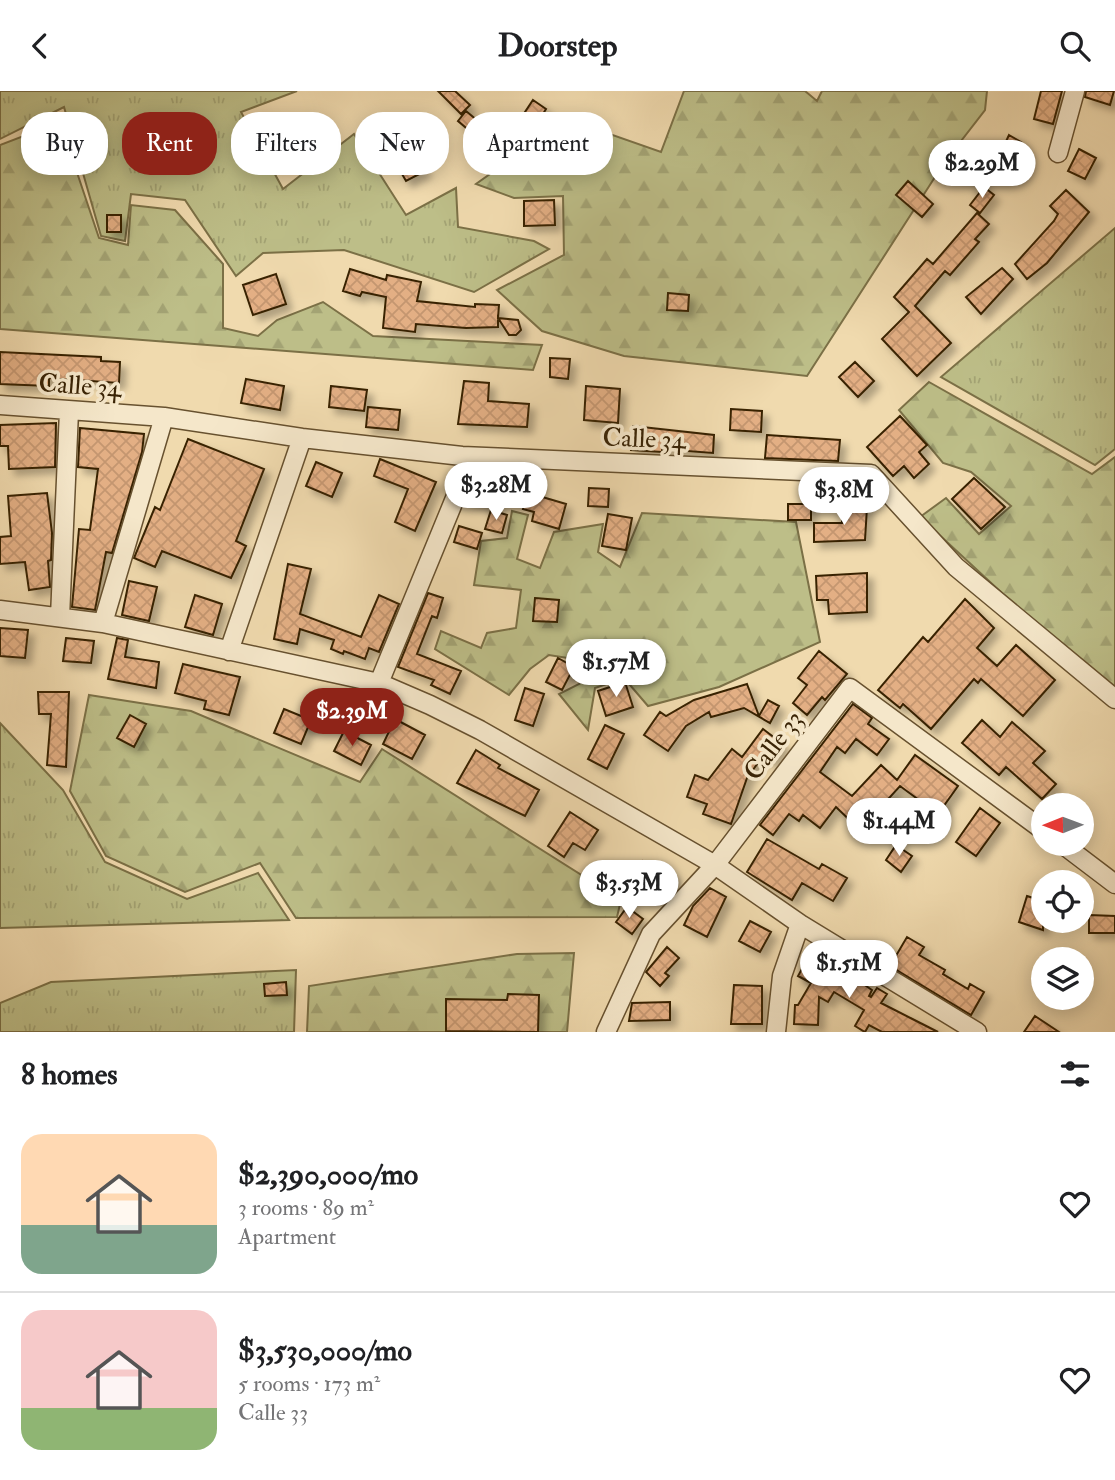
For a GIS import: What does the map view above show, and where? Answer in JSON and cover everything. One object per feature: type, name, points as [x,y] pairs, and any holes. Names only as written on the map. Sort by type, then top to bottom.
[{"type":"street","points":[[1058,153],[1075,91]]},
{"type":"street","name":"Calle 34","points":[[0,405],[164,417],[302,438],[472,457],[871,474],[956,567],[1115,699]]},
{"type":"street","points":[[60,617],[69,411]]},
{"type":"street","points":[[103,623],[164,417]]},
{"type":"street","points":[[229,651],[302,438]]},
{"type":"street","points":[[379,683],[472,457]]},
{"type":"street","points":[[0,610],[103,623],[379,683],[480,730],[715,865],[800,924],[977,1032]]},
{"type":"street","name":"Calle 33","points":[[606,1032],[652,934],[715,865],[850,688],[1031,821]]},
{"type":"street","points":[[1078,856],[1115,884]]},
{"type":"street","points":[[776,1032],[782,976],[800,924]]},
{"type":"green space","points":[[0,91],[297,91],[241,112],[231,112],[231,175],[275,175],[283,189],[301,175],[341,175],[341,144],[354,134],[355,175],[380,175],[406,215],[456,188],[458,227],[534,241],[549,249],[474,292],[344,250],[263,253],[236,276],[185,200],[131,194],[125,241],[101,236],[84,175],[108,175],[108,112],[65,112],[64,107],[54,112],[21,112],[21,128],[0,139]]},
{"type":"green space","points":[[684,91],[805,91],[817,101],[822,91],[987,91],[985,110],[944,163],[807,376],[624,356],[542,331],[497,290],[564,255],[563,196],[514,198],[476,184],[489,175],[613,175],[613,135],[661,152]]},
{"type":"green space","points":[[21,137],[21,175],[78,175],[99,238],[128,245],[131,205],[175,210],[223,264],[223,328],[258,336],[277,320],[323,302],[373,336],[542,345],[533,370],[0,329],[0,145]]},
{"type":"green space","points":[[1115,228],[1115,449],[1095,465],[941,377]]},
{"type":"green space","points":[[929,382],[1092,474],[1115,457],[1115,689],[1042,630],[920,517],[946,498],[979,534],[1011,506],[971,472],[943,463],[899,410]]},
{"type":"green space","points":[[512,511],[528,515],[517,559],[540,568],[554,532],[603,524],[598,552],[620,567],[642,513],[796,522],[820,642],[719,687],[648,706],[624,678],[595,688],[588,730],[559,694],[593,677],[580,660],[549,655],[530,669],[509,695],[435,649],[441,631],[481,648],[487,633],[516,628],[521,590],[474,585],[481,541],[507,538]]},
{"type":"green space","points":[[89,695],[191,711],[360,782],[382,749],[621,900],[617,917],[296,918],[260,863],[185,892],[106,856],[70,791]]},
{"type":"green space","points":[[0,723],[63,790],[105,862],[187,899],[258,873],[289,920],[0,928]]},
{"type":"green space","points":[[574,953],[567,1032],[307,1032],[309,986],[517,954]]},
{"type":"green space","points":[[296,970],[294,1032],[0,1032],[0,1003],[51,982]]},
{"type":"building","points":[[438,91],[455,91],[470,105],[461,114]]},
{"type":"building","points":[[1041,91],[1062,91],[1053,124],[1034,119]]},
{"type":"building","points":[[1086,91],[1114,91],[1110,105],[1085,97]]},
{"type":"building","points":[[533,100],[546,109],[544,112],[525,112]]},
{"type":"building","points":[[1009,135],[1021,142],[1018,146],[1025,152],[1013,173],[996,163]]},
{"type":"building","points":[[1079,149],[1096,158],[1085,179],[1068,171]]},
{"type":"building","points":[[957,152],[971,160],[962,177],[948,169]]},
{"type":"building","points":[[403,175],[417,175],[406,181]]},
{"type":"building","points":[[908,181],[933,204],[922,217],[896,195]]},
{"type":"building","points":[[984,187],[994,195],[980,213],[970,205]]},
{"type":"building","points":[[1066,190],[1089,212],[1047,263],[1027,279],[1015,264],[1054,221],[1058,214],[1050,206]]},
{"type":"building","points":[[554,200],[555,225],[524,226],[524,201]]},
{"type":"building","points":[[977,213],[989,224],[975,239],[979,242],[950,275],[945,271],[915,306],[951,343],[917,376],[882,339],[909,312],[894,297],[927,259],[933,264]]},
{"type":"building","points":[[107,215],[121,215],[121,232],[107,232]]},
{"type":"building","points":[[1002,268],[1013,279],[981,314],[966,297]]},
{"type":"building","points":[[350,269],[386,280],[387,275],[421,282],[417,301],[475,307],[475,304],[499,305],[498,327],[466,328],[416,324],[415,332],[383,328],[386,297],[362,292],[360,296],[343,291]]},
{"type":"building","points":[[276,274],[286,304],[253,315],[243,285]]},
{"type":"building","points":[[668,293],[689,295],[688,311],[667,310]]},
{"type":"building","points":[[498,318],[518,320],[521,330],[516,335],[509,335]]},
{"type":"building","points":[[0,352],[101,357],[101,361],[120,362],[119,383],[49,378],[49,386],[0,384]]},
{"type":"building","points":[[550,358],[570,359],[568,379],[550,377]]},
{"type":"building","points":[[855,362],[874,381],[858,397],[839,377]]},
{"type":"building","points":[[246,379],[284,386],[280,410],[241,403]]},
{"type":"building","points":[[464,381],[489,383],[488,401],[529,404],[527,427],[458,424]]},
{"type":"building","points":[[331,386],[367,390],[364,411],[329,407]]},
{"type":"building","points":[[586,386],[620,389],[618,423],[584,420]]},
{"type":"building","points":[[368,407],[400,410],[398,430],[366,427]]},
{"type":"building","points":[[731,409],[762,411],[761,432],[730,430]]},
{"type":"building","points":[[900,416],[927,445],[919,452],[929,464],[914,478],[904,466],[893,476],[867,447]]},
{"type":"building","points":[[56,423],[55,467],[9,469],[8,446],[0,446],[0,425]]},
{"type":"building","points":[[633,426],[714,435],[713,453],[662,449],[662,452],[631,450]]},
{"type":"building","points":[[80,428],[144,434],[142,452],[112,553],[106,552],[95,610],[72,607],[79,529],[90,530],[98,469],[78,467]]},
{"type":"building","points":[[767,435],[840,440],[838,461],[765,458]]},
{"type":"building","points":[[188,439],[264,469],[236,541],[246,546],[231,578],[162,551],[155,567],[134,558],[155,507],[160,510]]},
{"type":"building","points":[[380,459],[436,482],[415,531],[395,522],[408,489],[374,476]]},
{"type":"building","points":[[316,462],[342,473],[332,497],[306,486]]},
{"type":"building","points":[[478,473],[490,475],[485,503],[467,500]]},
{"type":"building","points":[[974,478],[1005,507],[981,529],[952,499]]},
{"type":"building","points":[[589,488],[609,489],[608,507],[588,506]]},
{"type":"building","points":[[47,493],[52,533],[51,560],[48,561],[50,587],[29,590],[25,562],[0,564],[0,537],[11,536],[8,496]]},
{"type":"building","points":[[539,496],[566,504],[559,529],[532,521],[534,512],[523,509],[527,497],[538,500]]},
{"type":"building","points":[[788,504],[811,504],[811,520],[788,520]]},
{"type":"building","points":[[842,507],[867,507],[865,540],[814,542],[814,523],[842,523]]},
{"type":"building","points":[[491,510],[507,515],[502,533],[485,529]]},
{"type":"building","points":[[608,514],[632,518],[626,550],[602,546]]},
{"type":"building","points":[[459,526],[482,533],[477,549],[454,542]]},
{"type":"building","points":[[288,564],[311,569],[300,614],[361,637],[379,595],[399,604],[379,652],[369,648],[365,659],[344,651],[343,654],[331,649],[334,640],[300,629],[297,644],[274,639]]},
{"type":"building","points":[[867,573],[867,612],[829,614],[828,600],[817,600],[816,576]]},
{"type":"building","points":[[129,581],[157,587],[149,621],[122,615]]},
{"type":"building","points":[[428,593],[443,598],[437,618],[432,616],[417,654],[461,671],[450,694],[431,685],[434,680],[398,667]]},
{"type":"building","points":[[195,595],[222,604],[213,635],[185,627]]},
{"type":"building","points":[[535,598],[559,600],[557,622],[533,621]]},
{"type":"building","points":[[965,599],[994,628],[977,648],[997,666],[1016,645],[1055,680],[1023,716],[981,679],[978,683],[974,679],[931,729],[903,704],[900,708],[878,690],[923,637],[928,642]]},
{"type":"building","points":[[0,628],[28,630],[25,658],[0,656]]},
{"type":"building","points":[[66,638],[94,641],[91,663],[63,661]]},
{"type":"building","points":[[117,638],[128,640],[125,657],[159,662],[156,688],[108,679]]},
{"type":"building","points":[[819,651],[847,674],[825,700],[822,697],[807,715],[793,703],[807,685],[798,678]]},
{"type":"building","points":[[558,658],[574,667],[562,690],[546,682]]},
{"type":"building","points":[[183,664],[240,677],[229,715],[204,709],[206,701],[175,693]]},
{"type":"building","points":[[625,682],[633,707],[606,716],[598,691]]},
{"type":"building","points":[[747,684],[759,716],[768,700],[779,706],[770,723],[744,708],[711,717],[709,712],[686,726],[668,751],[644,735],[660,712],[666,716],[694,700]]},
{"type":"building","points":[[525,688],[544,694],[533,726],[515,720]]},
{"type":"building","points":[[38,692],[69,692],[66,767],[47,765],[51,714],[39,714]]},
{"type":"building","points":[[853,704],[872,718],[868,724],[889,739],[877,755],[856,739],[845,753],[837,747],[820,772],[852,796],[881,765],[897,780],[915,755],[958,786],[938,814],[900,786],[860,830],[836,807],[820,828],[803,815],[799,821],[789,814],[773,835],[760,825]]},
{"type":"building","points":[[284,709],[311,720],[301,744],[274,733]]},
{"type":"building","points":[[130,715],[146,724],[134,747],[117,738]]},
{"type":"building","points":[[395,719],[425,735],[412,759],[383,744]]},
{"type":"building","points":[[982,720],[1000,737],[1012,722],[1045,751],[1033,763],[1056,784],[1048,793],[1035,793],[1006,767],[999,775],[962,743]]},
{"type":"building","points":[[605,725],[624,734],[607,769],[588,759]]},
{"type":"building","points":[[763,729],[784,745],[772,762],[763,756],[747,778],[731,824],[703,814],[707,804],[687,797],[695,775],[708,780],[732,749],[742,757]]},
{"type":"building","points":[[344,731],[371,745],[361,765],[334,751]]},
{"type":"building","points":[[476,750],[500,765],[498,768],[539,790],[525,816],[457,783]]},
{"type":"building","points":[[980,808],[1000,823],[976,856],[956,842]]},
{"type":"building","points":[[570,812],[598,830],[585,850],[573,843],[564,857],[548,846]]},
{"type":"building","points":[[767,839],[819,869],[822,864],[847,878],[833,901],[802,883],[792,900],[747,872]]},
{"type":"building","points":[[896,845],[912,856],[901,872],[886,860]]},
{"type":"building","points":[[643,861],[675,876],[663,901],[632,886]]},
{"type":"building","points":[[710,888],[726,897],[707,937],[684,925],[693,906]]},
{"type":"building","points":[[1027,896],[1031,897],[1031,926],[1019,922]]},
{"type":"building","points":[[627,907],[643,919],[632,934],[616,922]]},
{"type":"building","points":[[1094,915],[1115,916],[1115,933],[1094,933]]},
{"type":"building","points":[[750,921],[771,932],[760,952],[739,941]]},
{"type":"building","points":[[907,937],[924,947],[919,955],[945,970],[943,974],[968,989],[970,984],[984,992],[971,1015],[890,966]]},
{"type":"building","points":[[667,947],[679,958],[665,973],[669,976],[660,986],[646,972]]},
{"type":"building","points":[[808,958],[821,965],[825,958],[872,990],[869,996],[871,997],[877,988],[887,994],[881,1003],[938,1032],[882,1032],[869,1025],[865,1032],[855,1026],[864,1010],[834,992],[828,1002],[819,997],[818,1025],[794,1024],[795,1005],[798,1005],[811,983],[798,976]]},
{"type":"building","points":[[286,982],[287,995],[265,996],[264,984]]},
{"type":"building","points":[[734,985],[762,986],[762,1024],[731,1024]]},
{"type":"building","points":[[508,994],[539,995],[538,1032],[446,1031],[446,999],[507,1000]]},
{"type":"building","points":[[670,1002],[670,1020],[629,1021],[632,1003]]},
{"type":"building","points":[[1035,1016],[1059,1032],[1024,1032]]}]
